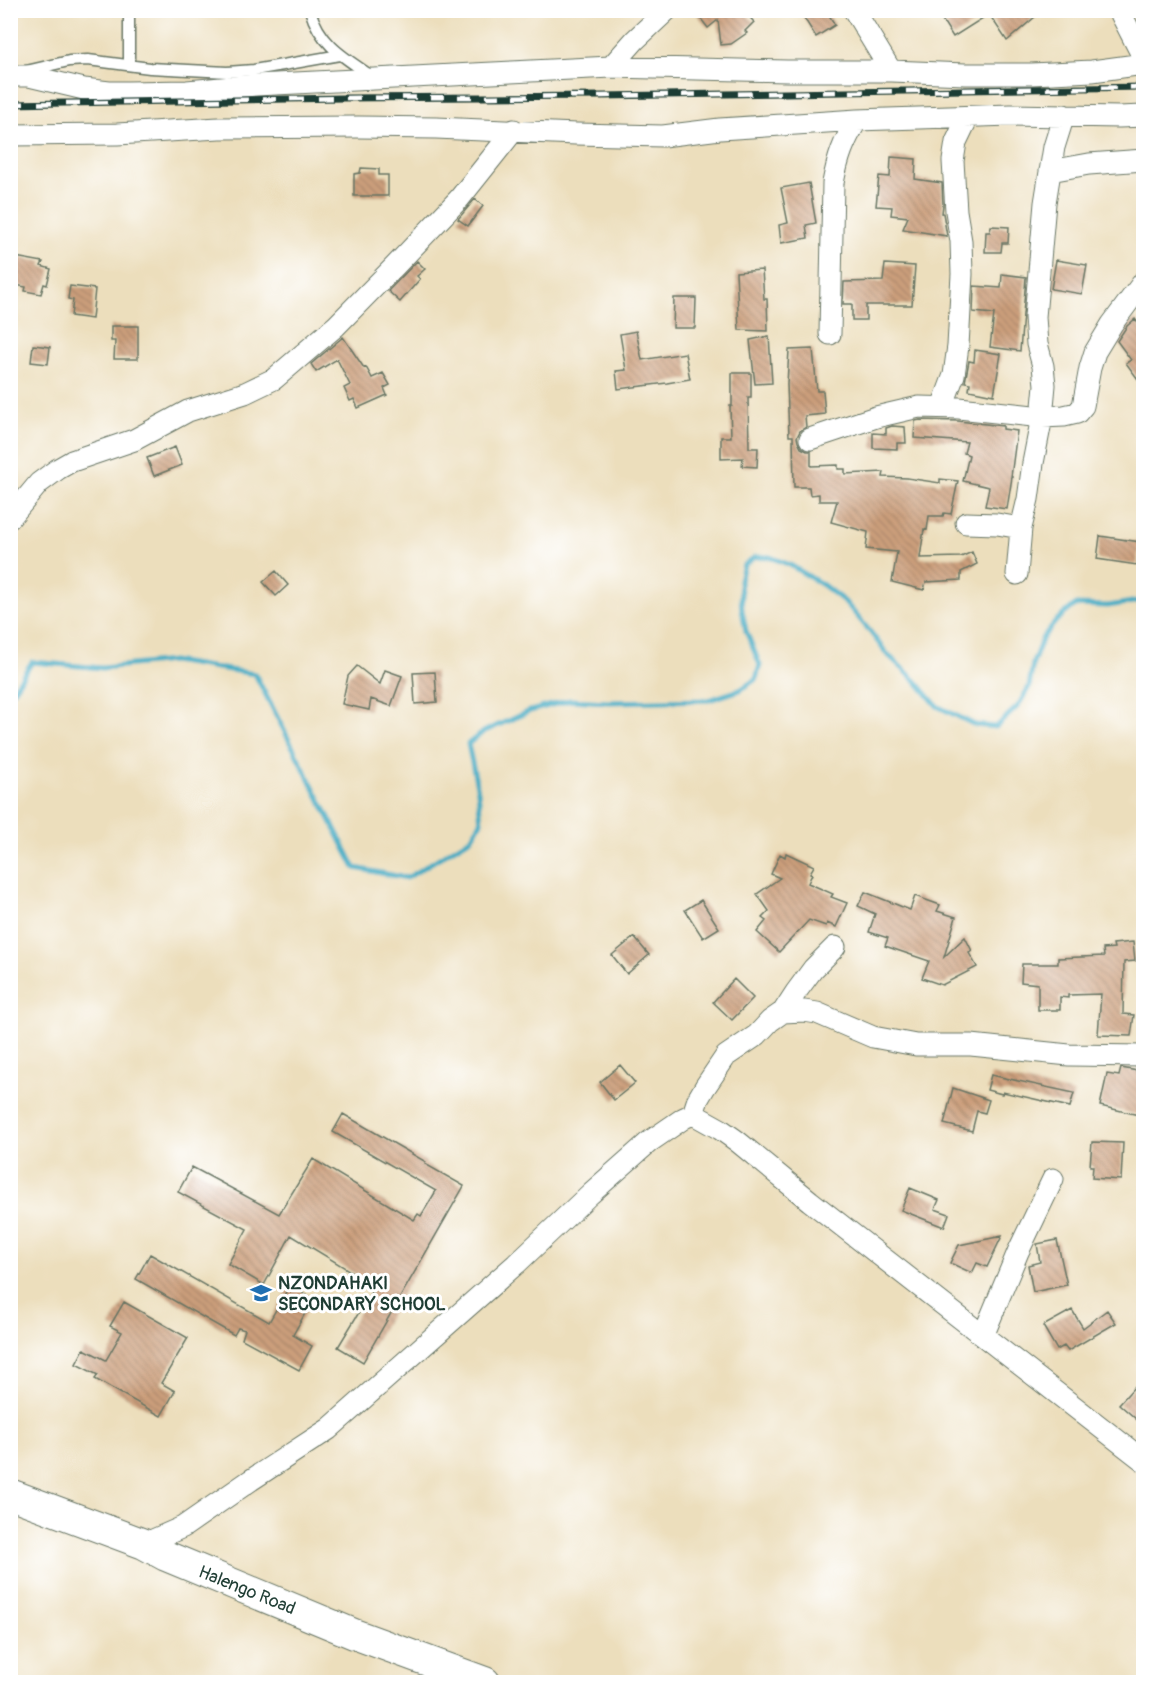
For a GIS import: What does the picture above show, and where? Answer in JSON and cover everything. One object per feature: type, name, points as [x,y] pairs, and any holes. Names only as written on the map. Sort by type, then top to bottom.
[{"type":"street","points":[[611,67],[635,40],[667,10]]},
{"type":"street","points":[[854,10],[891,71]]},
{"type":"street","points":[[1119,10],[1143,59]]},
{"type":"street","points":[[10,76],[30,76],[84,89],[109,92],[187,91],[256,85],[611,67],[1032,74],[1092,71],[1143,64]]},
{"type":"street","points":[[10,135],[117,134],[219,128],[425,128],[663,136],[720,129],[856,120],[1011,115],[1143,116]]},
{"type":"street","points":[[1017,574],[1021,528],[1042,417],[1045,385],[1037,345],[1035,317],[1045,203],[1054,147],[1064,115]]},
{"type":"street","points":[[942,407],[954,375],[962,274],[953,161],[956,142],[968,117]]},
{"type":"street","points":[[830,334],[833,183],[837,160],[844,140],[856,120]]},
{"type":"street","points":[[10,518],[39,483],[65,465],[134,440],[188,411],[245,393],[274,379],[336,326],[381,280],[459,199],[514,130]]},
{"type":"street","points":[[1050,171],[1089,164],[1143,160]]},
{"type":"street","points":[[810,439],[876,417],[919,407],[942,407],[1042,417],[1077,413],[1083,406],[1095,352],[1143,281]]},
{"type":"street","points":[[966,523],[997,524],[1021,528]]},
{"type":"street","points":[[144,1545],[183,1527],[329,1429],[650,1142],[693,1114],[705,1086],[726,1056],[783,1012],[813,969],[836,947]]},
{"type":"street","points":[[783,1012],[817,1013],[873,1037],[916,1045],[971,1045],[1069,1055],[1143,1056]]},
{"type":"street","points":[[693,1114],[737,1141],[810,1202],[1143,1461]]},
{"type":"street","points":[[983,1336],[1018,1252],[1053,1179]]},
{"type":"street","name":"Halengo Road","points":[[10,1494],[144,1545],[165,1556],[354,1634],[485,1683]]},
{"type":"lane","points":[[129,10],[129,65]]},
{"type":"lane","points":[[310,10],[326,42],[340,55],[375,79]]},
{"type":"lane","points":[[10,76],[69,61],[88,60],[160,69],[227,72],[263,69],[340,55]]},
{"type":"building","points":[[694,10],[743,10],[754,22],[745,31],[747,33],[731,44],[721,45],[718,20],[708,28]]},
{"type":"building","points":[[799,10],[826,10],[835,25],[816,37]]},
{"type":"building","points":[[953,10],[1043,10],[1007,41],[989,14],[953,37],[941,18]]},
{"type":"building","points":[[891,157],[916,159],[915,179],[942,183],[942,213],[947,236],[903,229],[908,217],[891,215],[892,207],[876,206],[879,176],[890,177]]},
{"type":"building","points":[[361,168],[379,169],[379,175],[388,175],[388,196],[354,196],[354,174],[360,173]]},
{"type":"building","points":[[809,183],[816,223],[806,225],[808,238],[781,243],[779,225],[788,223],[781,188]]},
{"type":"building","points":[[475,199],[483,206],[468,226],[458,219]]},
{"type":"building","points":[[991,226],[1009,227],[1008,243],[1002,243],[1001,252],[985,252],[986,232],[990,232]]},
{"type":"building","points":[[10,256],[43,262],[41,266],[51,269],[47,285],[44,284],[41,294],[25,291],[26,287],[10,284]]},
{"type":"building","points":[[1056,260],[1087,265],[1082,294],[1051,289]]},
{"type":"building","points":[[417,261],[425,269],[417,276],[420,279],[400,302],[388,291]]},
{"type":"building","points":[[885,264],[915,266],[912,305],[866,305],[866,320],[852,320],[852,304],[843,304],[844,282],[883,281]]},
{"type":"building","points":[[762,270],[764,299],[767,299],[768,331],[739,330],[736,272]]},
{"type":"building","points":[[1002,274],[1026,277],[1020,351],[990,347],[994,314],[973,312],[974,286],[1001,288]]},
{"type":"building","points":[[70,286],[95,289],[92,319],[71,316],[73,300],[68,299]]},
{"type":"building","points":[[674,298],[696,298],[695,328],[673,328]]},
{"type":"building","points":[[1135,319],[1143,330],[1143,386],[1126,363],[1131,360],[1117,341]]},
{"type":"building","points":[[111,326],[138,326],[138,359],[114,359],[115,341],[111,341]]},
{"type":"building","points":[[636,331],[642,360],[685,353],[690,379],[618,389],[616,371],[626,370],[620,334]]},
{"type":"building","points":[[769,336],[772,383],[755,384],[750,340]]},
{"type":"building","points":[[343,337],[372,378],[383,373],[390,385],[384,388],[387,395],[358,408],[354,399],[350,401],[344,388],[350,385],[337,359],[316,372],[311,364]]},
{"type":"building","points":[[33,345],[50,347],[48,364],[31,362]]},
{"type":"building","points":[[813,349],[817,391],[823,391],[825,414],[805,416],[806,427],[797,437],[801,448],[811,451],[811,466],[838,465],[838,469],[845,469],[845,474],[884,472],[883,477],[940,483],[940,479],[958,481],[951,514],[929,516],[927,530],[924,529],[920,558],[961,557],[972,552],[977,564],[961,572],[961,580],[926,582],[924,590],[892,582],[897,552],[866,549],[868,532],[831,522],[837,501],[819,501],[819,494],[810,495],[809,487],[794,487],[793,436],[789,436],[787,384],[789,350]]},
{"type":"building","points":[[975,350],[1001,354],[994,395],[969,390],[970,383],[965,382],[969,361],[974,362]]},
{"type":"building","points":[[732,373],[751,373],[751,398],[748,398],[749,448],[758,448],[757,467],[742,466],[743,458],[721,459],[721,437],[731,437]]},
{"type":"building","points":[[915,421],[1003,426],[1003,429],[1017,431],[1007,509],[985,506],[989,487],[963,481],[969,455],[964,453],[967,442],[914,438]]},
{"type":"building","points":[[905,427],[906,443],[897,443],[897,449],[873,448],[873,433],[886,434],[886,428]]},
{"type":"building","points":[[175,447],[182,465],[154,476],[147,458]]},
{"type":"building","points":[[1100,536],[1140,542],[1137,565],[1097,559]]},
{"type":"building","points":[[276,571],[288,585],[276,596],[263,582]]},
{"type":"building","points":[[357,666],[380,684],[385,670],[402,676],[391,706],[371,699],[369,710],[342,704],[348,676]]},
{"type":"building","points":[[435,672],[437,702],[415,704],[413,673]]},
{"type":"building","points":[[786,853],[814,866],[808,883],[833,894],[831,897],[847,903],[836,927],[809,920],[779,952],[757,932],[766,921],[762,918],[769,911],[757,894],[780,878],[771,874],[780,854],[785,857]]},
{"type":"building","points":[[865,892],[910,910],[915,896],[940,905],[937,911],[956,917],[944,957],[965,937],[972,951],[969,953],[977,967],[942,985],[922,978],[929,961],[885,946],[888,938],[869,932],[875,914],[858,906]]},
{"type":"building","points":[[701,900],[719,928],[703,938],[685,910]]},
{"type":"building","points":[[634,937],[649,955],[627,974],[612,955]]},
{"type":"building","points":[[1133,942],[1135,961],[1124,962],[1123,1014],[1134,1015],[1131,1036],[1098,1035],[1101,994],[1060,997],[1060,1010],[1038,1010],[1038,984],[1021,982],[1022,964],[1058,964],[1058,958],[1104,956],[1103,949],[1114,948],[1113,944]]},
{"type":"building","points":[[734,979],[753,998],[732,1020],[713,1002]]},
{"type":"building","points":[[620,1065],[635,1083],[614,1100],[600,1082]]},
{"type":"building","points":[[1121,1068],[1143,1072],[1143,1116],[1100,1106],[1107,1074],[1119,1076]]},
{"type":"building","points":[[991,1075],[1074,1093],[1070,1107],[987,1090]]},
{"type":"building","points":[[953,1088],[989,1100],[985,1113],[977,1111],[972,1131],[944,1124]]},
{"type":"building","points":[[343,1114],[464,1186],[363,1362],[338,1347],[375,1286],[291,1235],[264,1285],[228,1264],[247,1229],[178,1192],[192,1167],[279,1214],[313,1159],[414,1220],[418,1214],[421,1216],[436,1191],[333,1132]]},
{"type":"building","points":[[1092,1142],[1123,1143],[1121,1180],[1092,1178],[1093,1166],[1090,1166]]},
{"type":"building","points":[[910,1188],[939,1200],[935,1209],[949,1214],[944,1227],[901,1210]]},
{"type":"building","points":[[1002,1236],[987,1267],[977,1263],[972,1273],[950,1263],[959,1245]]},
{"type":"building","points":[[1057,1240],[1067,1285],[1033,1292],[1028,1265],[1040,1262],[1037,1244]]},
{"type":"building","points":[[150,1254],[269,1322],[290,1285],[313,1299],[293,1335],[312,1346],[299,1370],[242,1339],[245,1330],[238,1328],[234,1335],[136,1279]]},
{"type":"building","points":[[124,1302],[188,1338],[161,1383],[175,1391],[161,1416],[95,1379],[98,1375],[76,1364],[84,1349],[106,1360],[122,1332],[110,1326]]},
{"type":"building","points":[[1072,1310],[1083,1328],[1107,1310],[1116,1323],[1068,1351],[1064,1346],[1057,1350],[1043,1326]]},
{"type":"building","points":[[1136,1385],[1143,1392],[1143,1425],[1119,1404]]},
{"type":"waterway","points":[[10,695],[32,662],[102,668],[172,661],[255,674],[355,868],[407,878],[471,838],[481,822],[478,791],[468,744],[483,732],[530,711],[570,700],[608,702],[709,700],[740,690],[756,679],[760,665],[746,631],[740,580],[744,565],[755,557],[770,557],[790,565],[823,585],[845,602],[887,654],[916,681],[937,706],[975,725],[996,727],[1018,706],[1029,687],[1033,663],[1043,637],[1057,620],[1075,605],[1108,606],[1144,602]]},
{"type":"railway","points":[[10,104],[1144,87]]},
{"type":"place","name":"NZONDAHAKI SECONDARY SCHOOL","points":[[261,1293]]}]
